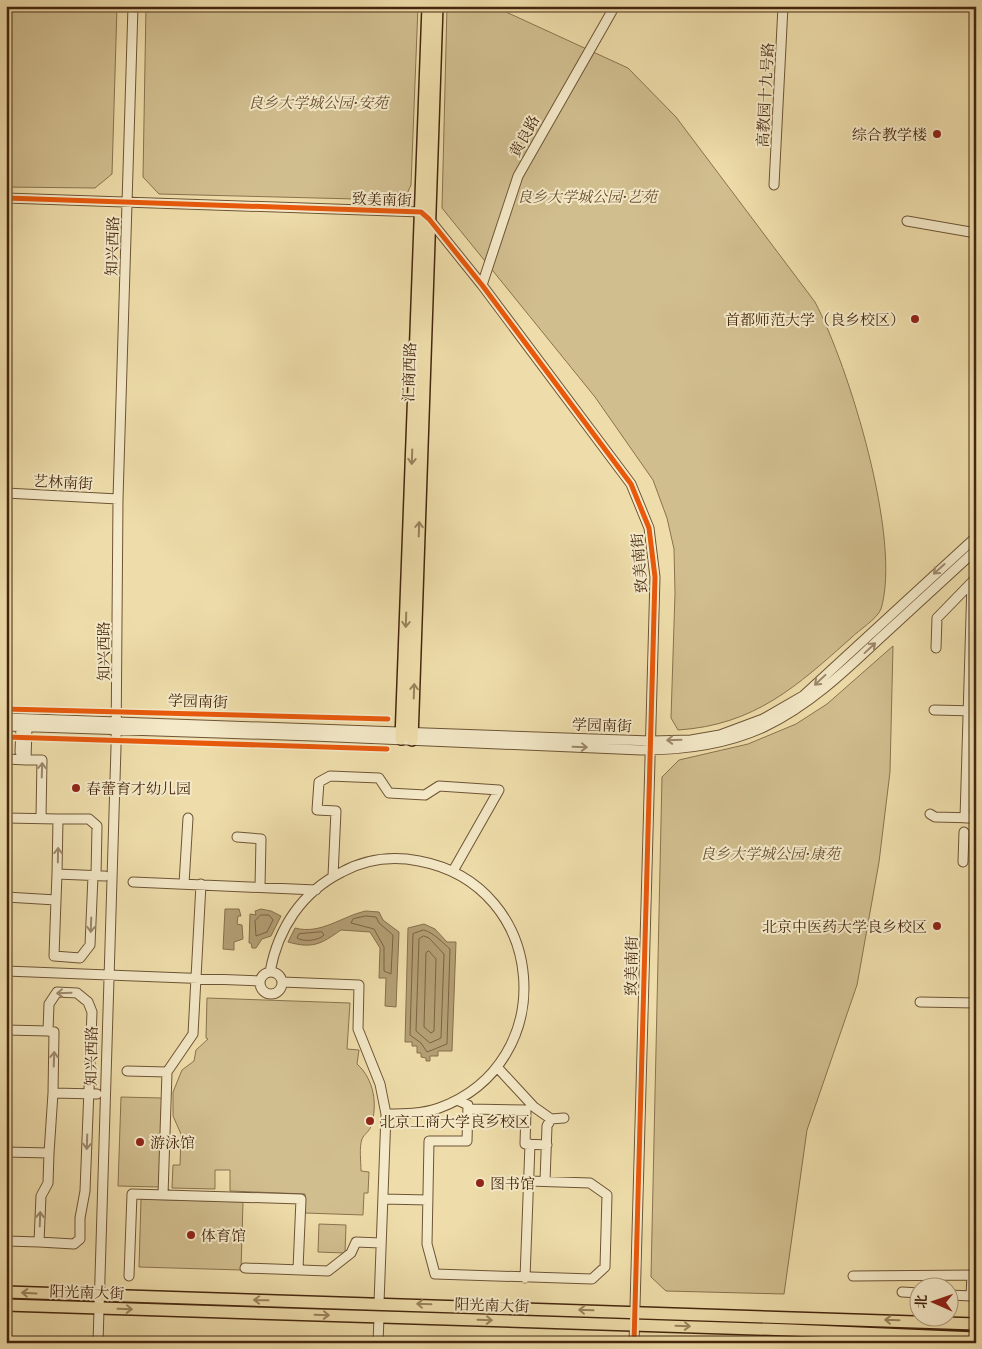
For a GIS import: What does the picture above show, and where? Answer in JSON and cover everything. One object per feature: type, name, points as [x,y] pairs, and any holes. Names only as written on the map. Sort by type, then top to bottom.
[{"type":"main road","name":"汇商西路","points":[[407,736],[425,216],[428,6]]},
{"type":"main road","name":"汇商西路","points":[[425,216],[437,6]]},
{"type":"main road","name":"阳光南大街","points":[[6,1292],[99,1302],[378,1317],[976,1338]]},
{"type":"main road","name":"阳光南大街","points":[[6,1305],[99,1302],[378,1303],[976,1324]]},
{"type":"street","name":"知兴西路","points":[[98,1343],[107,974],[116,726],[118,499],[133,6]]},
{"type":"street","name":"高教园十九号路","points":[[774,186],[783,6]]},
{"type":"street","name":"黄良路","points":[[482,285],[518,176],[612,11]]},
{"type":"street","name":"致美南街","points":[[6,198],[425,216],[482,285],[631,484],[649,528],[655,577],[634,1343]]},
{"type":"street","points":[[908,221],[976,234]]},
{"type":"street","name":"艺林南街","points":[[6,494],[118,499]]},
{"type":"street","name":"学园南街","points":[[6,718],[116,726],[651,746],[720,735],[763,719],[803,696],[976,537]]},
{"type":"street","name":"学园南街","points":[[651,746],[668,750],[722,742],[762,728],[791,712],[841,675],[976,550]]},
{"type":"street","points":[[936,648],[937,618],[974,580]]},
{"type":"street","points":[[965,818],[972,711],[974,580]]},
{"type":"street","points":[[934,710],[972,711]]},
{"type":"street","name":"学园南街","points":[[6,726],[116,726]]},
{"type":"street","points":[[23,760],[24,727]]},
{"type":"street","points":[[6,759],[42,760],[41,818]]},
{"type":"street","points":[[333,876],[336,811],[318,810],[319,782],[330,776],[379,778],[388,794],[425,795],[438,786],[499,790],[453,871]]},
{"type":"street","points":[[930,814],[935,817],[976,818]]},
{"type":"street","points":[[6,818],[89,819],[97,826],[98,876],[90,945],[80,958],[54,956],[58,819]]},
{"type":"street","points":[[184,884],[188,818]]},
{"type":"street","points":[[963,862],[964,832]]},
{"type":"street","points":[[237,837],[261,838],[260,887]]},
{"type":"street","points":[[270,972],[273,954],[288,920],[300,904],[333,876],[367,862],[385,859],[407,859],[453,871],[477,886],[502,913],[515,937],[523,962],[525,999],[522,1017],[508,1050],[497,1067],[486,1079],[457,1100],[422,1112],[386,1114]]},
{"type":"street","points":[[57,874],[98,876]]},
{"type":"street","points":[[133,882],[316,890]]},
{"type":"street","points":[[163,1195],[167,1072],[193,1034],[201,884]]},
{"type":"street","points":[[6,897],[56,900]]},
{"type":"street","points":[[6,971],[260,981]]},
{"type":"street","points":[[270,972],[280,976],[282,982],[280,989],[270,994],[264,991],[260,981],[264,975],[270,972]]},
{"type":"street","points":[[282,982],[359,985],[358,1029],[380,1084],[386,1114],[378,1303]]},
{"type":"street","points":[[6,1241],[74,1244],[80,1239],[80,1218],[85,1191],[93,1093],[92,1012],[88,1002],[77,993],[57,992],[49,1004],[48,1031]]},
{"type":"street","points":[[920,1002],[976,1004]]},
{"type":"street","points":[[6,1030],[54,1032],[48,1183],[41,1196],[39,1242]]},
{"type":"street","points":[[497,1067],[534,1107],[550,1119],[564,1118]]},
{"type":"street","points":[[127,1071],[167,1072]]},
{"type":"street","points":[[53,1092],[93,1093]]},
{"type":"street","points":[[457,1100],[468,1105],[467,1141],[429,1141],[427,1244],[436,1274],[592,1279],[605,1268],[607,1195],[590,1183],[529,1181]]},
{"type":"street","points":[[468,1109],[526,1110],[525,1144],[547,1145]]},
{"type":"street","points":[[545,1181],[547,1126],[550,1119]]},
{"type":"street","points":[[525,1278],[530,1144]]},
{"type":"street","points":[[6,1152],[49,1153]]},
{"type":"street","points":[[129,1276],[132,1194],[301,1199],[298,1269]]},
{"type":"street","points":[[383,1199],[428,1200]]},
{"type":"street","points":[[244,1268],[328,1270],[351,1253],[356,1242],[381,1243]]},
{"type":"street","points":[[853,1276],[974,1275],[971,1296],[960,1295]]},
{"type":"street","points":[[902,1292],[910,1292]]},
{"type":"street","points":[[378,1317],[378,1343]]},
{"type":"green space","points":[[6,6],[117,6],[112,174],[95,188],[6,187]]},
{"type":"green space","name":"良乡大学城公园·安苑","points":[[146,6],[418,6],[411,185],[407,194],[395,200],[159,194],[143,177]]},
{"type":"green space","name":"良乡大学城公园·艺苑","points":[[447,6],[493,6],[628,68],[676,117],[815,302],[828,331],[843,368],[856,409],[869,454],[878,498],[884,541],[886,578],[881,609],[872,620],[812,672],[773,700],[752,711],[705,727],[678,730],[671,718],[675,593],[674,549],[667,518],[653,480],[595,397],[442,208]]},
{"type":"green space","name":"良乡大学城公园·康苑","points":[[893,646],[890,772],[879,862],[857,985],[807,1130],[784,1294],[666,1291],[651,1277],[662,777],[679,760],[748,744],[796,724],[827,704]]},
{"type":"green space","points":[[207,998],[350,1003],[347,1049],[359,1050],[357,1064],[363,1070],[371,1085],[374,1101],[371,1126],[361,1142],[361,1171],[369,1172],[368,1193],[364,1193],[363,1215],[305,1213],[305,1194],[230,1191],[230,1170],[215,1170],[215,1189],[172,1188],[173,1165],[180,1165],[181,1134],[173,1116],[173,1092],[182,1070],[194,1061],[196,1050],[208,1039],[206,1038]]},
{"type":"green space","name":"游泳馆","points":[[121,1097],[162,1098],[159,1187],[118,1186]]},
{"type":"green space","name":"体育馆","points":[[141,1199],[243,1202],[241,1270],[139,1267]]},
{"type":"green space","points":[[319,1224],[346,1225],[345,1253],[318,1252]]},
{"type":"water","points":[[225,909],[239,909],[241,916],[238,916],[237,924],[242,925],[243,939],[234,942],[234,950],[223,949]]},
{"type":"water","points":[[261,909],[281,916],[271,936],[262,939],[256,948],[252,948],[251,943],[249,943],[250,914],[256,915],[255,911]]},
{"type":"water","points":[[366,911],[379,912],[383,920],[399,932],[396,1007],[385,1006],[386,978],[379,978],[380,948],[370,932],[341,930],[322,942],[310,945],[288,942],[295,928],[314,929],[323,927]]},
{"type":"water","points":[[424,924],[435,929],[447,942],[456,942],[452,1051],[438,1051],[438,1056],[430,1056],[430,1061],[426,1061],[426,1058],[421,1057],[421,1053],[417,1053],[417,1046],[412,1046],[412,1042],[405,1042],[408,928]]},
{"type":"cycle path","points":[[6,198],[421,212],[429,219],[482,285],[631,484],[649,528],[655,577],[634,1343]]},
{"type":"cycle path","points":[[6,709],[388,719]]},
{"type":"cycle path","points":[[6,737],[387,749]]},
{"type":"place","name":"综合教学楼","points":[[937,134]]},
{"type":"place","name":"首都师范大学（良乡校区）","points":[[915,319]]},
{"type":"place","name":"春蕾育才幼儿园","points":[[76,788]]},
{"type":"place","name":"北京中医药大学良乡校区","points":[[937,926]]},
{"type":"place","name":"北京工商大学良乡校区","points":[[370,1121]]},
{"type":"place","name":"游泳馆","points":[[140,1142]]},
{"type":"place","name":"图书馆","points":[[480,1183]]},
{"type":"place","name":"体育馆","points":[[191,1235]]}]
